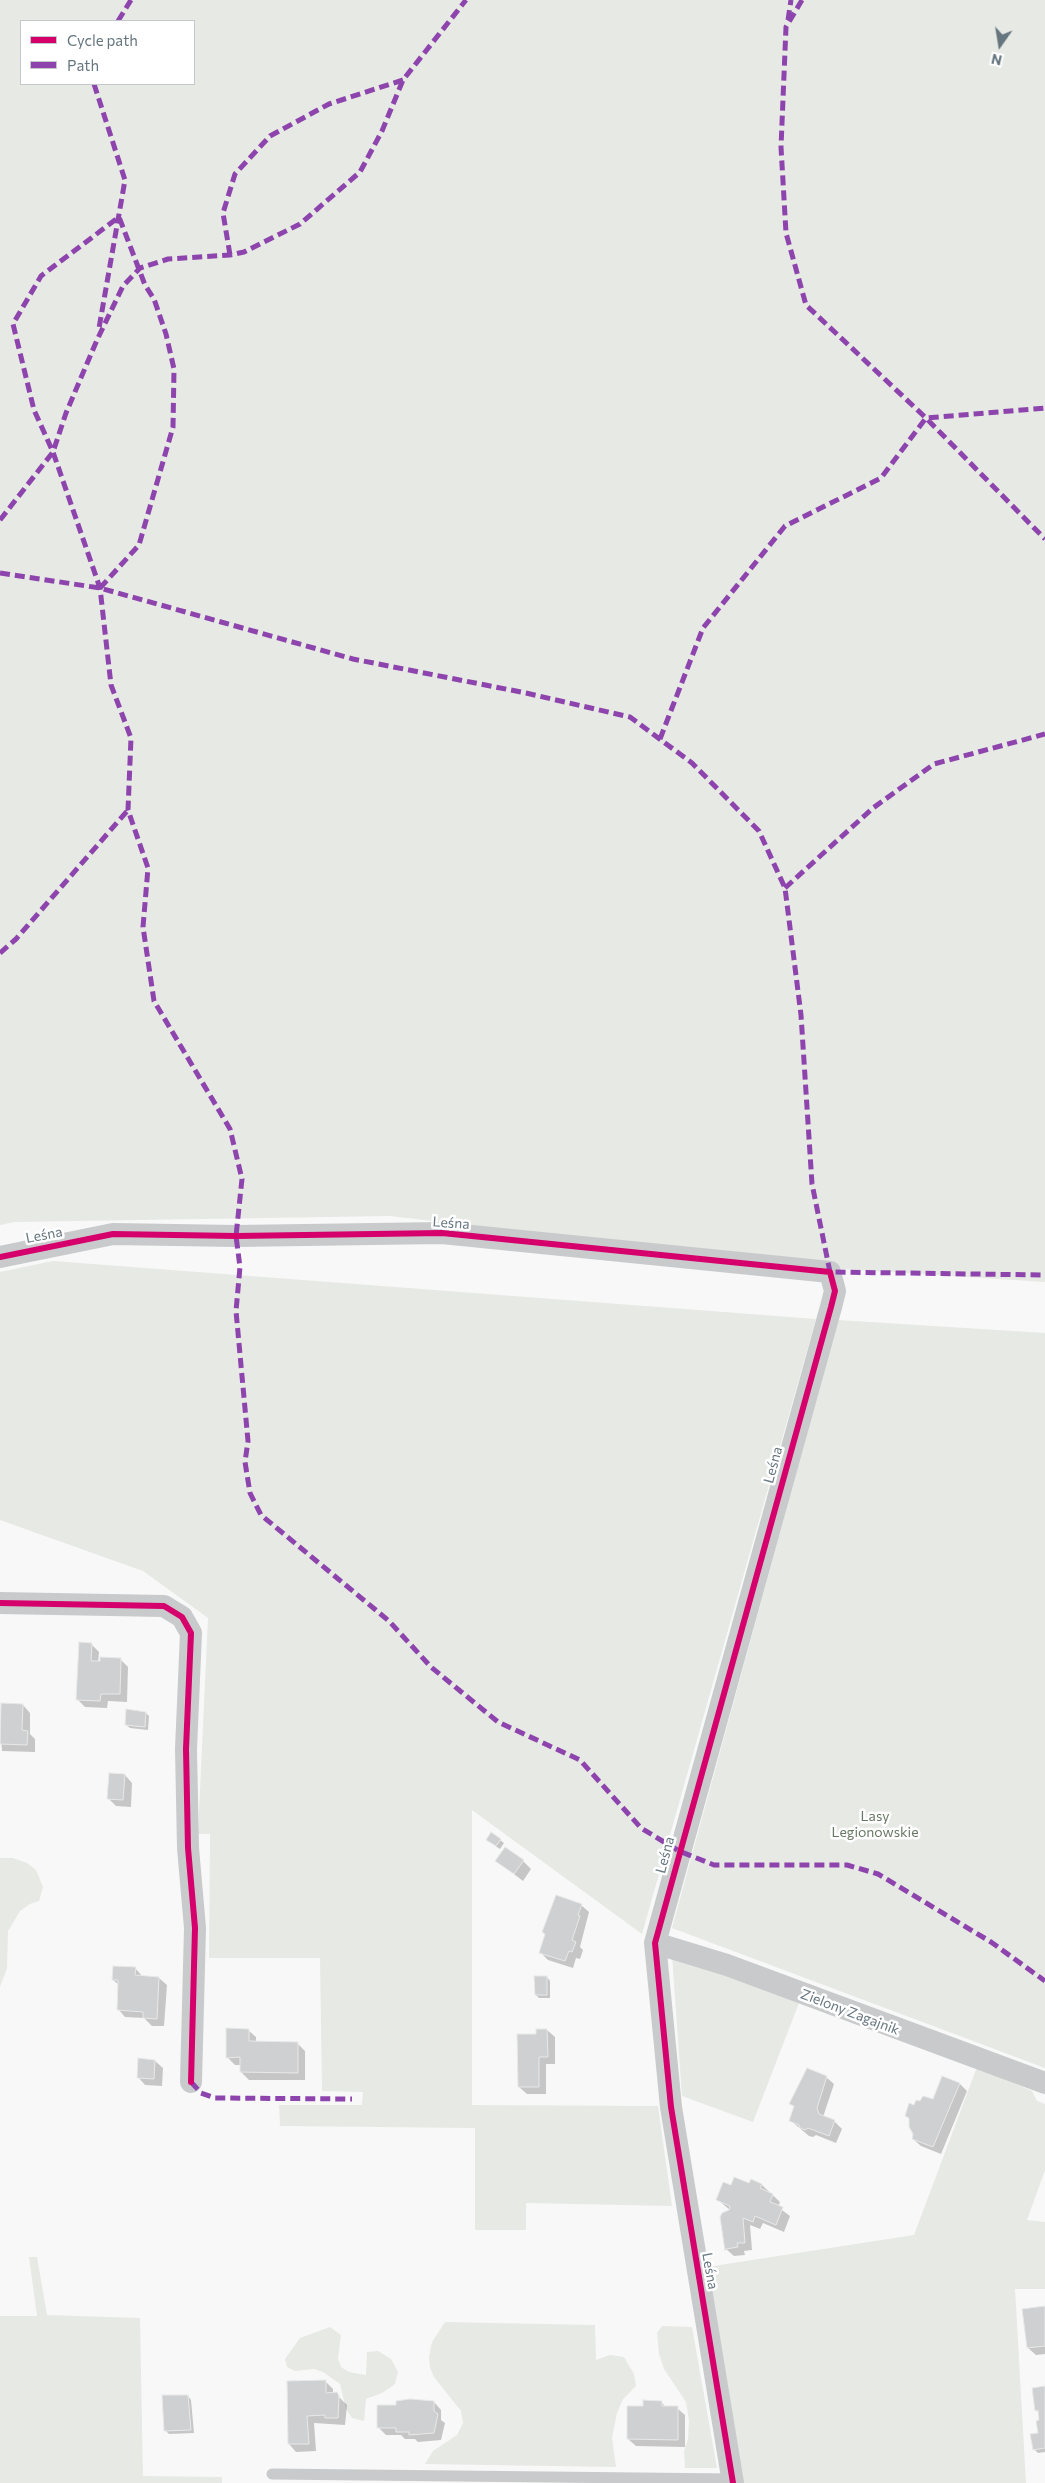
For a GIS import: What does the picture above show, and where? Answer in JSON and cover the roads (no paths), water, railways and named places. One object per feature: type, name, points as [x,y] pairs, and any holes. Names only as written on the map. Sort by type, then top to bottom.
[{"type":"street","name":"Leśna","points":[[0,1258],[113,1234],[236,1236],[442,1233],[830,1272],[835,1291],[831,1307],[655,1943],[671,2107],[732,2481]]},
{"type":"street","points":[[0,1603],[164,1606],[182,1617],[191,1633],[186,1749],[188,1848],[195,1928],[191,2082]]},
{"type":"street","name":"Zielony Zagajnik","points":[[655,1943],[727,1965],[1045,2083]]},
{"type":"lane","points":[[272,2474],[732,2481]]},
{"type":"park label","name":"Lasy Legionowskie","points":[[875,1824]]}]
